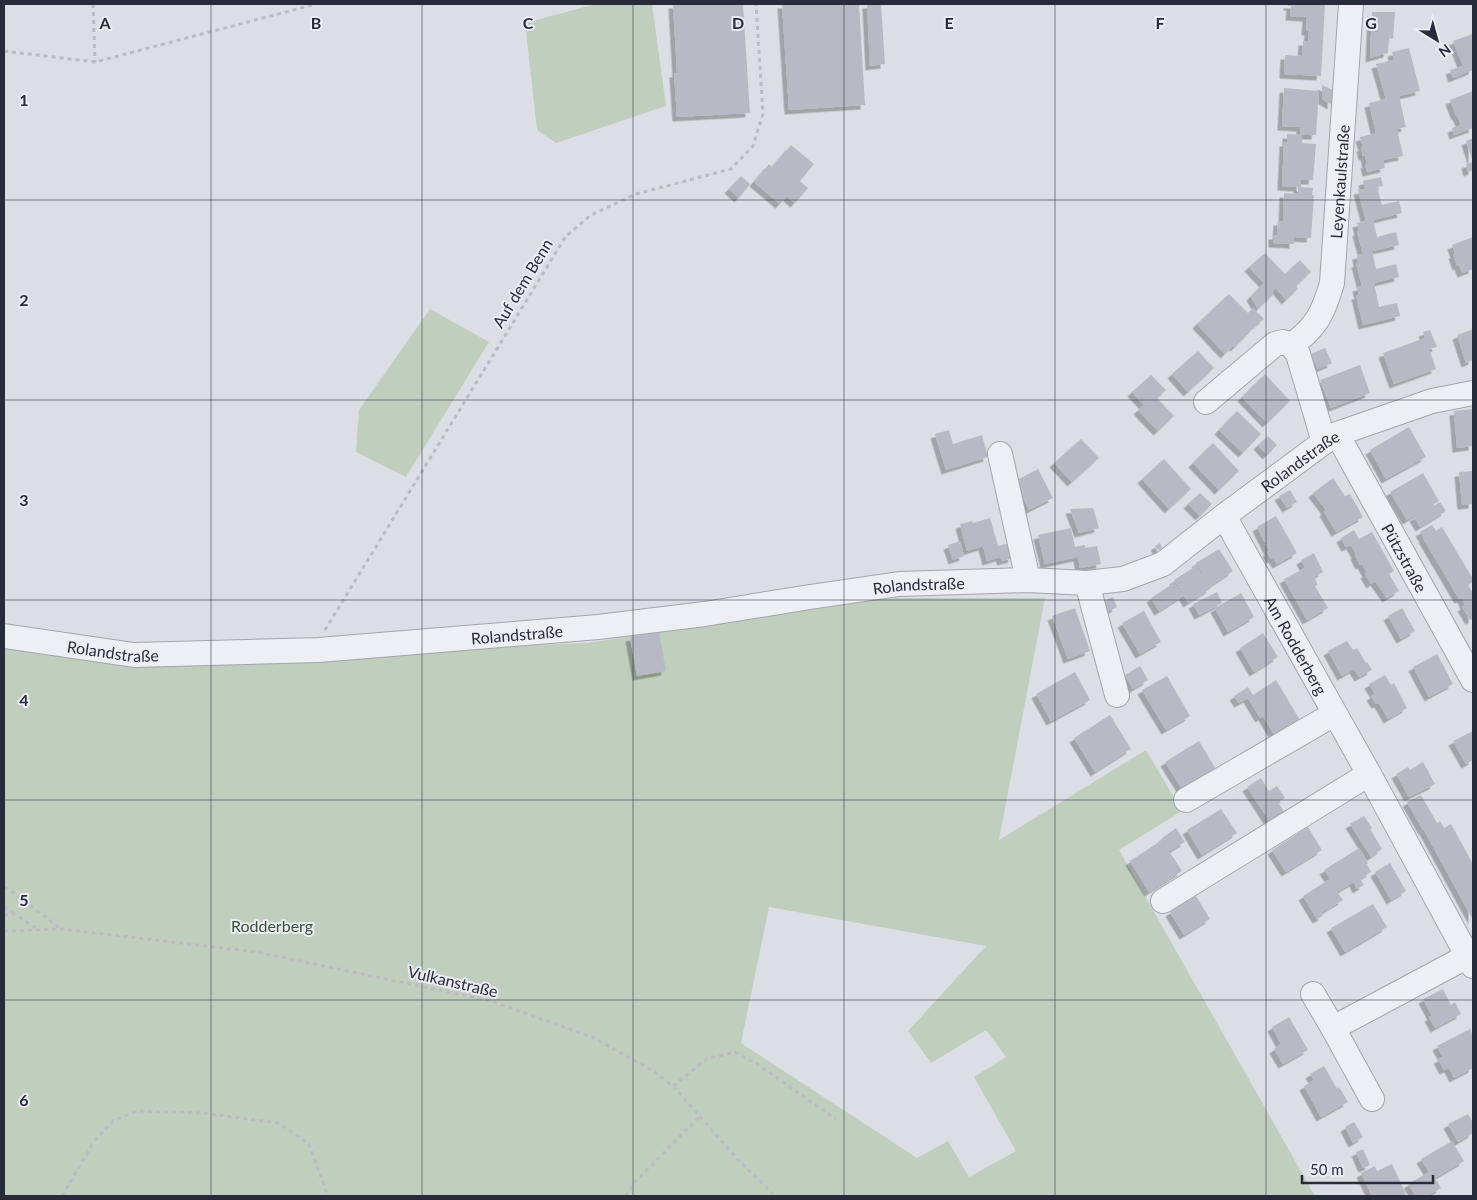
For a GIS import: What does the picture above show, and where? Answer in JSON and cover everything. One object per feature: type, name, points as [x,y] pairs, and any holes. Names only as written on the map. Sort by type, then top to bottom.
[{"type":"street","name":"Leyenkaulstraße","points":[[1206,402],[1275,344],[1283,342],[1291,345],[1304,337],[1326,306],[1332,283],[1351,4]]},
{"type":"street","points":[[1291,345],[1298,354],[1331,438]]},
{"type":"street","name":"Rolandstraße","points":[[4,636],[134,655],[319,650],[598,627],[705,614],[899,584],[1028,580],[1087,583],[1123,579],[1163,564],[1224,516],[1331,438],[1432,401],[1473,393]]},
{"type":"street","name":"Pützstraße","points":[[1331,438],[1472,676]]},
{"type":"street","points":[[1000,454],[1028,580]]},
{"type":"street","name":"Am Rodderberg","points":[[1224,516],[1369,774],[1470,961],[1332,1028]]},
{"type":"street","points":[[1087,583],[1117,695]]},
{"type":"street","points":[[1186,800],[1334,714]]},
{"type":"street","points":[[1162,901],[1369,774]]},
{"type":"street","points":[[1313,994],[1372,1099]]},
{"type":"path","points":[[93,4],[95,62]]},
{"type":"path","points":[[4,51],[95,62],[316,4]]},
{"type":"path","name":"Auf dem Benn","points":[[319,650],[326,628],[566,236],[591,214],[636,194],[731,169],[753,146],[763,114],[756,4]]},
{"type":"path","points":[[4,887],[61,930]]},
{"type":"path","points":[[4,907],[40,930]]},
{"type":"path","points":[[4,915],[15,914]]},
{"type":"path","name":"Vulkanstraße","points":[[4,931],[61,930],[257,952],[491,1001],[592,1037],[655,1072],[672,1086],[739,1160],[776,1196]]},
{"type":"path","points":[[672,1086],[707,1059],[735,1052],[757,1064],[836,1119]]},
{"type":"path","points":[[62,1196],[95,1140],[113,1121],[137,1110],[203,1113],[278,1123],[309,1144],[328,1196]]},
{"type":"path","points":[[625,1196],[635,1182],[699,1117]]},
{"type":"green space","points":[[596,4],[652,4],[666,106],[556,143],[537,130],[525,23]]},
{"type":"green space","points":[[430,309],[489,342],[406,477],[356,452],[359,410]]},
{"type":"green space","name":"Rodderberg","points":[[895,598],[1045,598],[999,840],[1146,750],[1182,811],[1119,850],[1315,1196],[4,1196],[4,643],[135,660],[587,643],[811,608]],"holes":[[[769,907],[986,946],[908,1031],[931,1063],[986,1030],[1006,1057],[974,1077],[1016,1151],[969,1177],[948,1141],[917,1158],[741,1043]]]},
{"type":"building","points":[[673,4],[743,4],[750,113],[677,117],[674,73],[677,73]]},
{"type":"building","points":[[782,4],[859,4],[865,105],[789,110]]},
{"type":"building","points":[[867,4],[881,4],[885,64],[870,66]]},
{"type":"building","points":[[1288,4],[1325,4],[1321,76],[1284,74],[1285,55],[1302,56],[1303,41],[1308,41],[1309,31],[1306,31],[1307,17],[1290,16],[1291,6],[1288,6]]},
{"type":"building","points":[[1372,12],[1395,12],[1393,39],[1389,38],[1388,53],[1370,58]]},
{"type":"building","points":[[1473,34],[1473,70],[1453,78],[1450,70],[1463,66],[1453,41]]},
{"type":"building","points":[[1409,48],[1420,91],[1399,96],[1406,127],[1397,129],[1403,156],[1383,160],[1385,168],[1367,172],[1365,164],[1367,164],[1365,155],[1363,156],[1360,137],[1376,133],[1369,103],[1386,99],[1376,64],[1394,60],[1392,52]]},
{"type":"building","points":[[1322,85],[1333,90],[1332,105],[1322,99]]},
{"type":"building","points":[[1284,88],[1319,91],[1316,135],[1302,135],[1302,143],[1316,144],[1313,180],[1301,180],[1301,187],[1313,188],[1311,238],[1294,237],[1294,244],[1273,243],[1273,235],[1277,235],[1278,221],[1283,221],[1284,193],[1298,194],[1298,187],[1282,186],[1284,142],[1287,142],[1287,134],[1300,135],[1301,127],[1282,126]]},
{"type":"building","points":[[1473,91],[1473,128],[1454,135],[1452,128],[1461,125],[1450,100]]},
{"type":"building","points":[[1473,138],[1473,162],[1466,141]]},
{"type":"building","points":[[791,145],[814,164],[800,181],[808,188],[795,203],[787,196],[780,204],[754,182],[769,164],[772,167]]},
{"type":"building","points":[[1473,162],[1473,170],[1468,172],[1466,164]]},
{"type":"building","points":[[741,176],[750,184],[739,198],[729,189]]},
{"type":"building","points":[[1381,177],[1383,186],[1377,187],[1382,205],[1399,201],[1402,213],[1373,220],[1377,237],[1396,232],[1399,245],[1372,251],[1376,269],[1396,264],[1399,277],[1374,283],[1379,307],[1397,303],[1400,316],[1363,325],[1356,295],[1359,295],[1357,287],[1362,286],[1356,263],[1358,263],[1357,255],[1363,254],[1357,232],[1359,231],[1357,223],[1366,221],[1358,190],[1365,189],[1363,181]]},
{"type":"building","points":[[1473,237],[1473,269],[1462,273],[1459,265],[1457,266],[1452,245]]},
{"type":"building","points":[[1265,253],[1285,274],[1300,260],[1311,272],[1296,286],[1298,289],[1286,300],[1276,288],[1272,292],[1274,294],[1258,309],[1251,296],[1264,283],[1249,267]]},
{"type":"building","points":[[1229,294],[1248,313],[1253,308],[1264,319],[1225,354],[1197,324]]},
{"type":"building","points":[[1473,329],[1473,360],[1466,363],[1457,335]]},
{"type":"building","points":[[1430,330],[1437,347],[1429,349],[1436,369],[1394,384],[1383,353],[1425,338],[1423,332]]},
{"type":"building","points":[[1325,348],[1332,363],[1318,369],[1311,354]]},
{"type":"building","points":[[1198,351],[1214,368],[1188,392],[1172,374]]},
{"type":"building","points":[[1360,365],[1370,393],[1331,408],[1320,380]]},
{"type":"building","points":[[1265,374],[1290,401],[1267,423],[1242,397]]},
{"type":"building","points":[[1151,375],[1166,390],[1157,398],[1174,416],[1158,431],[1138,410],[1144,405],[1132,392]]},
{"type":"building","points":[[1473,409],[1473,446],[1457,448],[1454,411]]},
{"type":"building","points":[[1237,411],[1261,434],[1243,453],[1219,430]]},
{"type":"building","points":[[1409,427],[1426,457],[1386,479],[1370,450]]},
{"type":"building","points":[[949,430],[953,444],[982,435],[988,457],[946,470],[935,434]]},
{"type":"building","points":[[1268,436],[1277,445],[1267,455],[1258,445]]},
{"type":"building","points":[[1081,439],[1099,458],[1072,482],[1054,463]]},
{"type":"building","points":[[1213,443],[1239,471],[1219,490],[1193,463]]},
{"type":"building","points":[[1164,459],[1191,489],[1169,509],[1142,479]]},
{"type":"building","points":[[1038,469],[1053,498],[1029,510],[1015,481]]},
{"type":"building","points":[[1473,471],[1473,504],[1462,505],[1459,472]]},
{"type":"building","points":[[1423,473],[1439,501],[1407,520],[1390,492]]},
{"type":"building","points":[[1333,478],[1345,496],[1350,494],[1363,517],[1336,532],[1324,512],[1326,510],[1313,493]]},
{"type":"building","points":[[1290,490],[1297,502],[1287,508],[1279,496]]},
{"type":"building","points":[[1200,493],[1212,504],[1200,516],[1188,504]]},
{"type":"building","points":[[1440,502],[1446,511],[1420,527],[1414,517]]},
{"type":"building","points":[[1093,508],[1099,528],[1079,533],[1070,509]]},
{"type":"building","points":[[1276,516],[1297,553],[1277,564],[1267,552],[1269,551],[1257,527]]},
{"type":"building","points":[[990,518],[998,546],[1009,543],[1013,558],[1002,561],[1000,557],[987,561],[983,546],[967,551],[960,524],[972,521],[973,523]]},
{"type":"building","points":[[1432,525],[1436,531],[1442,527],[1473,579],[1473,582],[1468,585],[1473,591],[1473,619],[1470,620],[1462,607],[1465,605],[1462,598],[1459,599],[1420,532]]},
{"type":"building","points":[[1071,528],[1075,547],[1085,545],[1085,548],[1097,546],[1101,564],[1080,568],[1078,557],[1045,564],[1038,535]]},
{"type":"building","points":[[1354,530],[1359,539],[1372,532],[1394,571],[1389,574],[1399,591],[1387,598],[1375,581],[1371,584],[1351,545],[1346,547],[1341,538]]},
{"type":"building","points":[[960,541],[964,556],[953,560],[948,545]]},
{"type":"building","points":[[1160,543],[1162,548],[1158,550],[1155,546]]},
{"type":"building","points":[[1219,549],[1233,571],[1210,586],[1196,563]]},
{"type":"building","points":[[1314,553],[1323,572],[1314,577],[1318,585],[1315,586],[1328,608],[1307,620],[1284,579],[1305,568],[1301,560]]},
{"type":"building","points":[[1196,566],[1211,588],[1188,603],[1174,580]]},
{"type":"building","points":[[1174,583],[1183,596],[1159,611],[1151,598]]},
{"type":"building","points":[[1217,592],[1222,603],[1199,615],[1193,604]]},
{"type":"building","points":[[1241,593],[1254,617],[1228,632],[1215,608]]},
{"type":"building","points":[[1113,597],[1117,607],[1103,614],[1099,603]]},
{"type":"building","points":[[1075,608],[1090,651],[1068,659],[1052,616]]},
{"type":"building","points":[[1402,608],[1415,631],[1401,639],[1388,616]]},
{"type":"building","points":[[1144,611],[1161,642],[1140,654],[1122,623]]},
{"type":"building","points":[[659,632],[666,671],[637,676],[630,637]]},
{"type":"building","points":[[1263,633],[1278,657],[1254,672],[1240,648]]},
{"type":"building","points":[[1347,641],[1353,650],[1357,648],[1372,670],[1359,677],[1354,669],[1342,676],[1328,651]]},
{"type":"building","points":[[1437,654],[1453,684],[1429,697],[1413,667]]},
{"type":"building","points":[[1140,666],[1148,680],[1133,689],[1125,675]]},
{"type":"building","points":[[1075,672],[1090,700],[1051,721],[1036,694]]},
{"type":"building","points":[[1385,675],[1391,685],[1394,683],[1407,708],[1388,719],[1379,703],[1376,704],[1371,696],[1375,694],[1369,684]]},
{"type":"building","points":[[1167,676],[1190,716],[1166,730],[1142,690]]},
{"type":"building","points":[[1276,680],[1300,720],[1275,736],[1263,716],[1260,718],[1248,698],[1239,703],[1234,696],[1248,687],[1253,695]]},
{"type":"building","points":[[1110,715],[1131,749],[1095,772],[1074,738]]},
{"type":"building","points":[[1473,731],[1473,760],[1466,764],[1453,741]]},
{"type":"building","points":[[1199,741],[1220,776],[1187,797],[1165,762]]},
{"type":"building","points":[[1423,762],[1435,784],[1409,797],[1396,774],[1408,767],[1410,770]]},
{"type":"building","points":[[1261,778],[1269,791],[1277,786],[1285,798],[1278,802],[1288,818],[1273,827],[1247,787]]},
{"type":"building","points":[[1421,795],[1437,823],[1440,821],[1444,828],[1451,824],[1473,864],[1473,920],[1407,802]]},
{"type":"building","points":[[1221,809],[1237,833],[1202,855],[1187,830]]},
{"type":"building","points":[[1364,816],[1382,849],[1371,857],[1350,824]]},
{"type":"building","points":[[1308,827],[1322,850],[1286,872],[1272,850]]},
{"type":"building","points":[[1176,828],[1185,842],[1170,851],[1162,838]]},
{"type":"building","points":[[1162,840],[1182,871],[1149,892],[1130,861]]},
{"type":"building","points":[[1359,848],[1371,872],[1360,879],[1364,885],[1357,889],[1354,882],[1337,892],[1343,900],[1321,913],[1323,916],[1317,919],[1303,896],[1330,879],[1324,870]]},
{"type":"building","points":[[1390,863],[1406,891],[1391,900],[1375,872]]},
{"type":"building","points":[[1196,896],[1210,919],[1184,935],[1170,912]]},
{"type":"building","points":[[1373,904],[1387,927],[1345,952],[1331,928]]},
{"type":"building","points":[[1443,989],[1451,1005],[1455,1002],[1461,1014],[1435,1028],[1429,1017],[1432,1016],[1423,999]]},
{"type":"building","points":[[1289,1017],[1308,1050],[1283,1064],[1274,1049],[1281,1044],[1272,1027]]},
{"type":"building","points":[[1470,1029],[1473,1036],[1473,1068],[1454,1078],[1449,1068],[1444,1070],[1438,1059],[1443,1057],[1437,1046]]},
{"type":"building","points":[[1324,1066],[1337,1089],[1339,1087],[1348,1102],[1321,1117],[1304,1086],[1314,1080],[1310,1074]]},
{"type":"building","points":[[1468,1114],[1473,1123],[1473,1133],[1458,1142],[1448,1124]]},
{"type":"building","points":[[1354,1122],[1363,1137],[1353,1143],[1345,1127]]},
{"type":"building","points":[[1452,1141],[1464,1161],[1435,1178],[1441,1188],[1427,1196],[1416,1196],[1408,1184],[1429,1172],[1421,1159]]},
{"type":"building","points":[[1363,1149],[1370,1165],[1363,1168],[1356,1152]]},
{"type":"building","points":[[1392,1164],[1406,1194],[1402,1196],[1372,1196],[1361,1173],[1375,1166],[1377,1171]]}]
